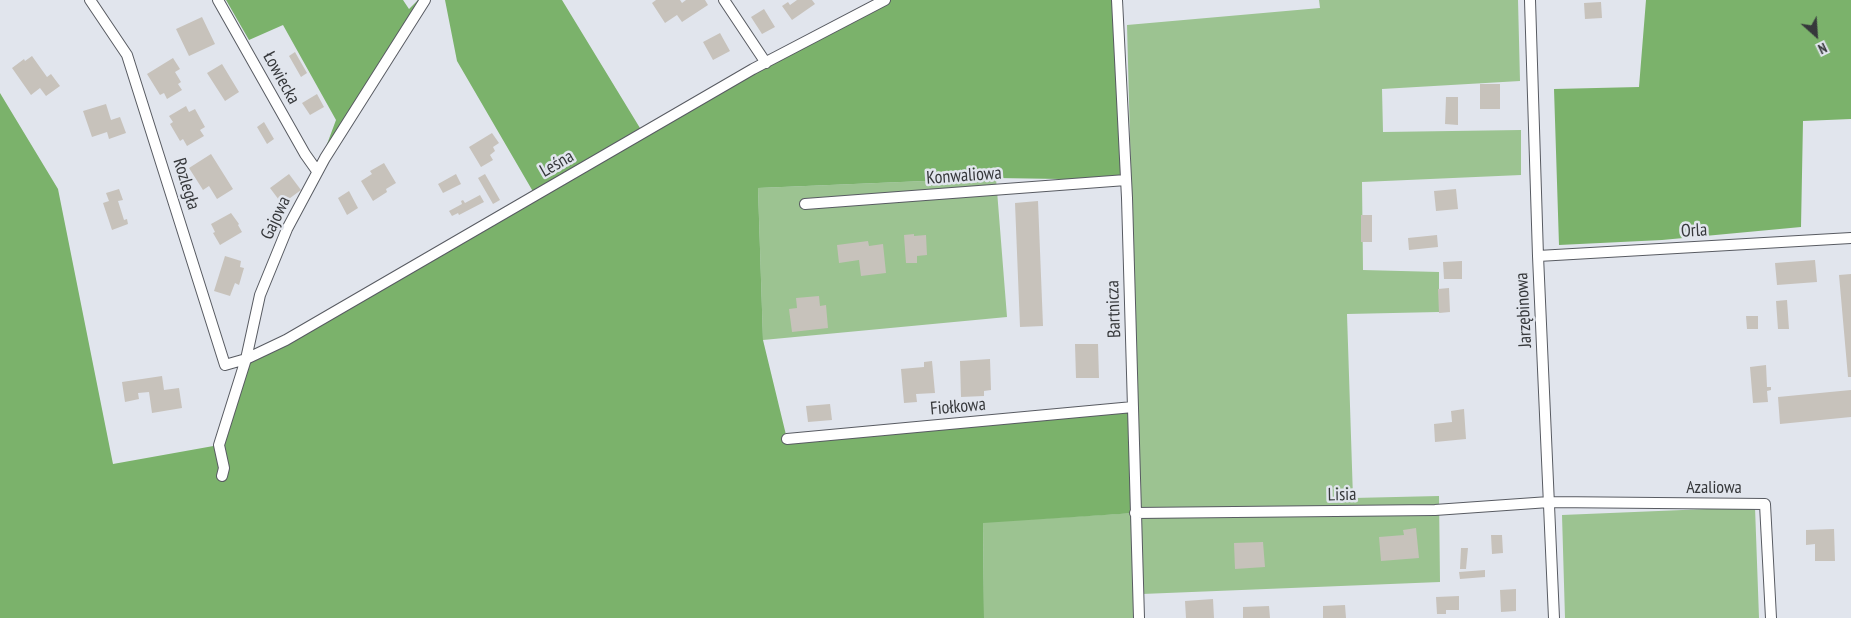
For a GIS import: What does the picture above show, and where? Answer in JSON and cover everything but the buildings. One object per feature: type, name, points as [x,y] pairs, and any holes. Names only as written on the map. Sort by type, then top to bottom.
[{"type":"street","name":"Rozległa","points":[[90,0],[127,55],[226,366],[246,359]]},
{"type":"street","name":"Łowiecka","points":[[218,0],[305,154],[317,171]]},
{"type":"street","name":"Gajowa","points":[[222,476],[224,468],[219,445],[246,359],[260,296],[287,229],[317,171],[425,0]]},
{"type":"street","points":[[724,0],[766,63]]},
{"type":"street","name":"Leśna","points":[[246,359],[286,340],[766,63],[885,0]]},
{"type":"street","name":"Bartnicza","points":[[1117,0],[1126,180],[1139,618]]},
{"type":"street","name":"Jarzębinowa","points":[[1530,0],[1538,256],[1554,618]]},
{"type":"street","name":"Konwaliowa","points":[[806,204],[1126,180]]},
{"type":"street","name":"Orla","points":[[1538,256],[1851,238]]},
{"type":"street","name":"Fiołkowa","points":[[787,439],[1133,407]]},
{"type":"street","name":"Lisia","points":[[1135,513],[1435,510],[1549,502]]},
{"type":"street","name":"Azaliowa","points":[[1549,502],[1765,504],[1771,618]]},
{"type":"green space","points":[[226,0],[403,0],[409,9],[418,0],[425,0],[317,171],[336,120],[283,25],[249,40]]},
{"type":"green space","points":[[445,0],[562,0],[643,133],[885,0],[1117,0],[1126,180],[996,178],[758,188],[763,340],[787,439],[1133,407],[1135,513],[983,523],[984,618],[0,618],[0,93],[58,189],[113,464],[219,445],[246,359],[535,195],[457,61]]},
{"type":"green space","points":[[1319,0],[1518,0],[1520,81],[1382,89],[1383,132],[1521,130],[1521,175],[1362,182],[1363,270],[1439,272],[1439,312],[1347,314],[1353,498],[1439,496],[1440,582],[1142,594],[1127,25],[1320,8]]},
{"type":"green space","points":[[1646,0],[1851,0],[1851,119],[1803,121],[1801,227],[1662,240],[1559,245],[1554,89],[1639,87]]},
{"type":"green space","points":[[996,178],[1007,317],[763,340],[758,188]]},
{"type":"green space","points":[[1755,507],[1759,618],[1565,618],[1562,515]]},
{"type":"green space","points":[[1135,513],[1135,618],[984,618],[983,522]]}]
